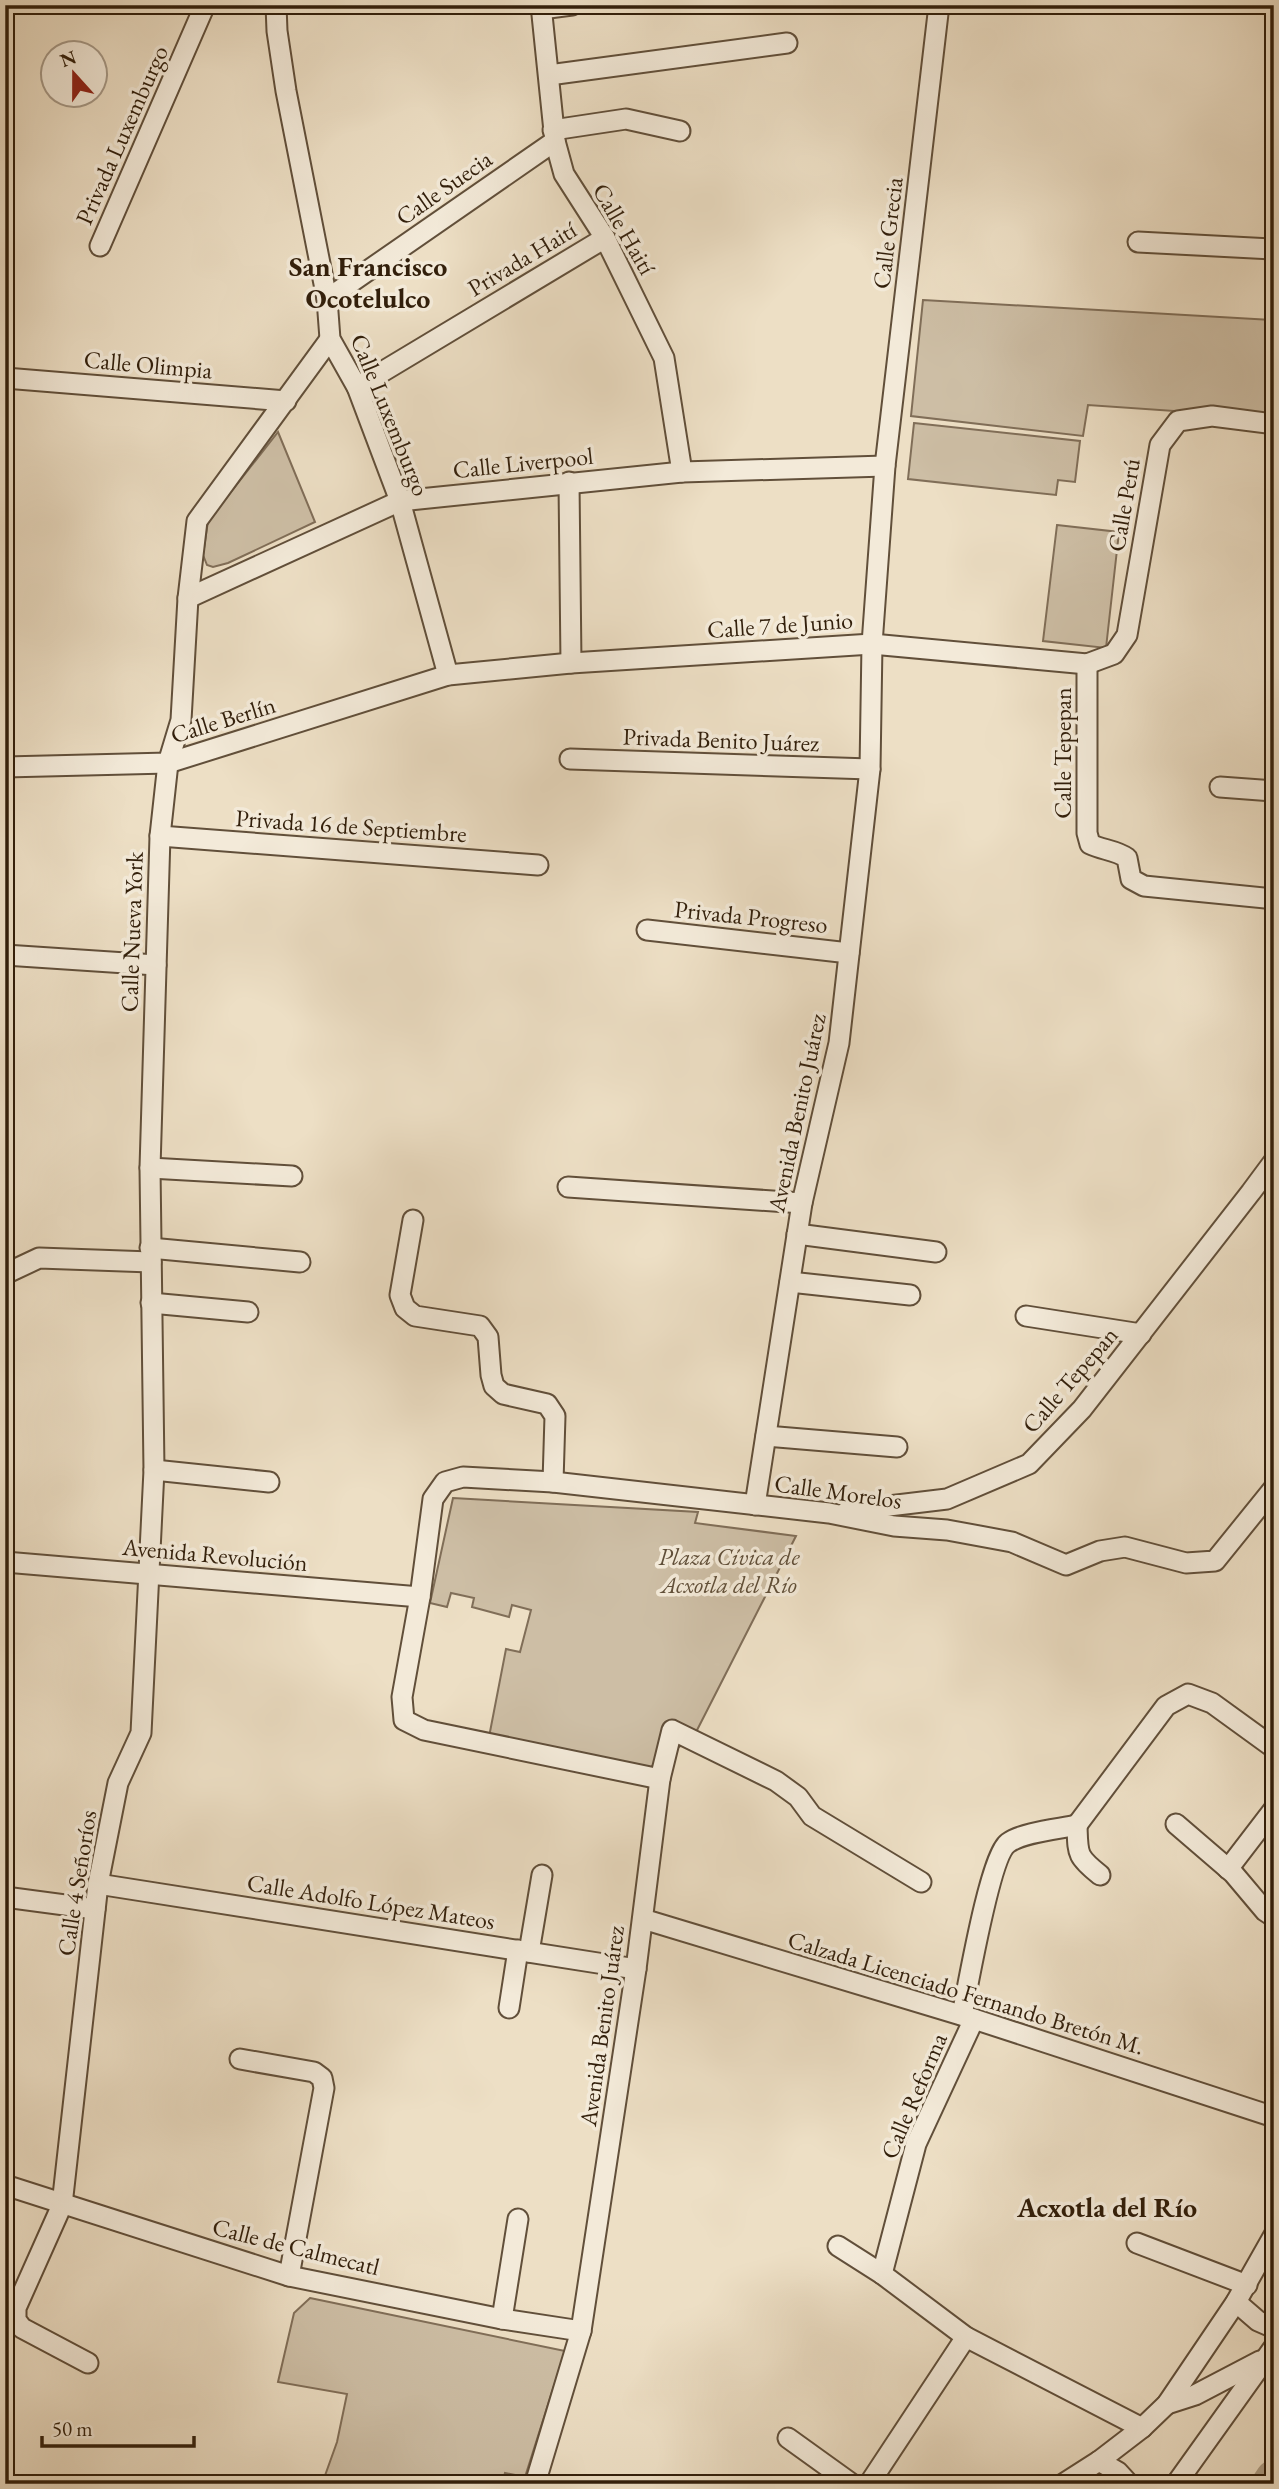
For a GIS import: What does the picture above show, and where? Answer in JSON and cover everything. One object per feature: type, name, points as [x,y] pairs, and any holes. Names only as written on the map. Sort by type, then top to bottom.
[{"type":"street","name":"Privada Luxemburgo","points":[[100,246],[205,5]]},
{"type":"street","name":"Calle Luxemburgo","points":[[276,5],[276,31],[327,299],[330,340],[357,387],[400,501],[448,675]]},
{"type":"street","points":[[541,7],[572,5]]},
{"type":"street","name":"Calle Grecia","points":[[872,644],[886,466],[939,5]]},
{"type":"street","name":"Calle Haití","points":[[541,7],[554,135],[564,174],[605,237],[664,358],[682,472]]},
{"type":"street","points":[[549,75],[787,43]]},
{"type":"street","points":[[554,135],[626,119],[680,131]]},
{"type":"street","name":"Calle Suecia","points":[[327,299],[554,135]]},
{"type":"street","name":"Privada Haití","points":[[357,387],[605,237]]},
{"type":"street","points":[[1138,242],[1274,249]]},
{"type":"street","name":"Calle Nueva York","points":[[149,1573],[154,1470],[150,1168],[160,836],[168,763],[181,720],[188,598],[197,521],[330,340]]},
{"type":"street","name":"Calle Olimpia","points":[[5,378],[286,401]]},
{"type":"street","name":"Calle Perú","points":[[1114,654],[1127,635],[1160,445],[1178,421],[1212,416],[1274,424]]},
{"type":"street","name":"Calle Liverpool","points":[[188,598],[400,501],[682,472],[886,466]]},
{"type":"street","points":[[569,482],[571,663]]},
{"type":"street","name":"Calle 7 de Junio","points":[[448,675],[571,663],[872,644],[1087,664],[1114,654]]},
{"type":"street","name":"Avenida Benito Juárez","points":[[755,1505],[802,1203],[839,1043],[870,769],[872,644]]},
{"type":"street","name":"Calle Tepepan","points":[[1087,664],[1087,833],[1090,844],[1119,852],[1127,858],[1131,879],[1144,886],[1274,899]]},
{"type":"street","name":"Calle Berlín","points":[[5,767],[168,763],[448,675]]},
{"type":"street","name":"Privada Benito Juárez","points":[[570,759],[870,769]]},
{"type":"street","points":[[1220,787],[1274,791]]},
{"type":"street","name":"Privada 16 de Septiembre","points":[[160,836],[538,864]]},
{"type":"street","name":"Privada Progreso","points":[[647,930],[849,953]]},
{"type":"street","points":[[5,955],[156,965]]},
{"type":"street","name":"Calle Tepepan","points":[[829,1513],[947,1499],[1029,1464],[1083,1409],[1274,1161]]},
{"type":"street","points":[[150,1168],[292,1176]]},
{"type":"street","points":[[568,1187],[802,1203]]},
{"type":"street","points":[[413,1220],[400,1296],[405,1308],[415,1315],[480,1326],[488,1336],[494,1386],[503,1394],[547,1404],[555,1416],[553,1482]]},
{"type":"street","points":[[797,1234],[936,1252]]},
{"type":"street","points":[[5,1274],[39,1258],[151,1255],[300,1262]]},
{"type":"street","points":[[790,1282],[910,1295]]},
{"type":"street","points":[[151,1303],[248,1311]]},
{"type":"street","points":[[1026,1315],[1141,1334]]},
{"type":"street","points":[[766,1436],[897,1447]]},
{"type":"street","points":[[154,1470],[270,1482]]},
{"type":"street","name":"Calle Morelos","points":[[420,1597],[433,1499],[445,1482],[463,1477],[553,1482],[829,1513],[894,1526],[947,1530],[1012,1542],[1066,1565],[1100,1551],[1125,1547],[1186,1563],[1215,1561],[1274,1488]]},
{"type":"street","name":"Avenida Revolución","points":[[5,1562],[420,1597]]},
{"type":"street","name":"Calle 4 Señoríos","points":[[88,2363],[22,2328],[16,2320],[16,2308],[62,2205],[98,1884],[118,1783],[141,1734],[149,1573]]},
{"type":"street","points":[[420,1597],[402,1697],[404,1720],[424,1730],[660,1779]]},
{"type":"street","points":[[1100,1875],[1082,1861],[1078,1850],[1077,1825],[1166,1706],[1188,1694],[1212,1703],[1274,1748]]},
{"type":"street","name":"Avenida Benito Juárez","points":[[535,2484],[581,2331],[636,1969],[660,1779],[672,1730],[776,1781],[798,1797],[812,1816],[921,1882]]},
{"type":"street","points":[[1228,1869],[1274,1809]]},
{"type":"street","points":[[1176,1824],[1228,1869],[1265,1911],[1274,1917]]},
{"type":"street","name":"Calle Reforma","points":[[882,2274],[916,2144],[968,2017],[984,1910],[1000,1853],[1007,1843],[1018,1838],[1077,1825]]},
{"type":"street","points":[[509,2008],[542,1875]]},
{"type":"street","name":"Calle Adolfo López Mateos","points":[[98,1884],[636,1969]]},
{"type":"street","points":[[5,1897],[95,1909]]},
{"type":"street","name":"Calzada Licenciado Fernando Bretón M.","points":[[643,1919],[968,2017],[1274,2117]]},
{"type":"street","points":[[240,2059],[313,2072],[322,2078],[324,2088],[289,2276]]},
{"type":"street","name":"Calle de Calmecatl","points":[[5,2185],[289,2276],[502,2319],[581,2331]]},
{"type":"street","points":[[502,2319],[518,2219]]},
{"type":"street","points":[[1063,2484],[1142,2428],[1167,2404],[1247,2285],[1274,2235]]},
{"type":"street","points":[[1137,2243],[1247,2285]]},
{"type":"street","points":[[838,2246],[882,2274],[965,2337],[1142,2428]]},
{"type":"street","points":[[1236,2302],[1258,2321],[1274,2328]]},
{"type":"street","points":[[869,2484],[965,2337]]},
{"type":"street","points":[[1167,2404],[1195,2395],[1269,2353]]},
{"type":"street","points":[[1176,2484],[1269,2353]]},
{"type":"street","points":[[788,2438],[852,2484]]},
{"type":"street","points":[[1099,2461],[1118,2472],[1129,2484]]},
{"type":"green space","points":[[923,300],[1274,320],[1274,418],[1088,405],[1083,436],[911,416]]},
{"type":"green space","points":[[914,423],[1080,441],[1075,482],[1058,480],[1056,495],[908,479]]},
{"type":"green space","points":[[278,432],[315,522],[228,563],[213,567],[207,565],[203,555],[208,521]]},
{"type":"green space","points":[[1057,525],[1119,532],[1106,648],[1043,641]]},
{"type":"green space","name":"Plaza Cívica de Acxotla del Río","points":[[453,1498],[698,1512],[695,1523],[796,1536],[693,1738],[654,1763],[650,1770],[489,1737],[506,1649],[520,1652],[531,1610],[512,1605],[509,1617],[472,1607],[474,1598],[451,1593],[447,1607],[430,1603]]},
{"type":"green space","points":[[310,2298],[565,2351],[525,2477],[505,2473],[502,2484],[322,2484],[337,2442],[347,2394],[278,2382],[294,2313]]},
{"type":"waterway","points":[[1270,2484],[1274,2478]]},
{"type":"district","name":"San Francisco Ocotelulco","points":[[368,282]]},
{"type":"district","name":"Acxotla del Río","points":[[1107,2207]]}]
